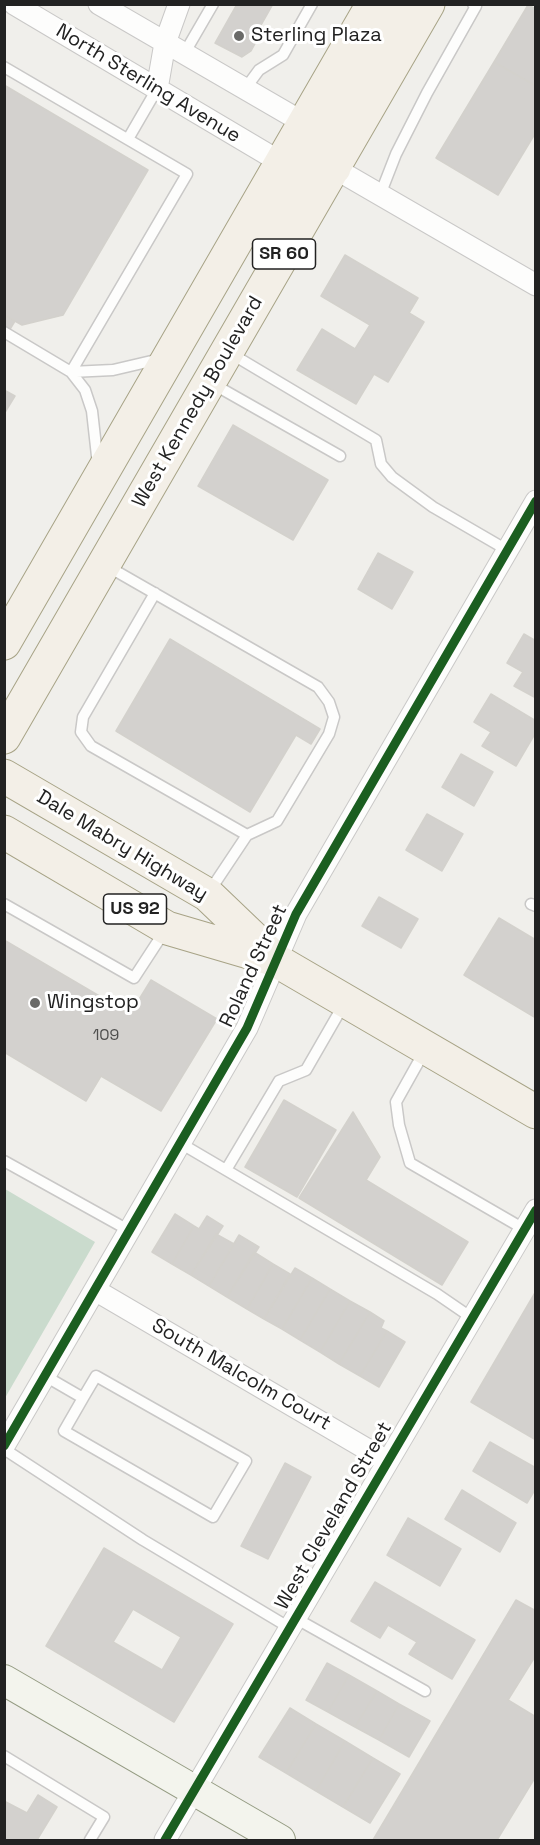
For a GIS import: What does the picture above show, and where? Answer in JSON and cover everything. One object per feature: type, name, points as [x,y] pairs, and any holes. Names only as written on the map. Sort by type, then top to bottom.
[{"type":"main road","name":"SR 60","points":[[4,643],[373,4]]},
{"type":"main road","points":[[334,168],[328,144],[333,120],[398,4]]},
{"type":"main road","name":"West Kennedy Boulevard","points":[[4,737],[428,4]]},
{"type":"main road","points":[[219,367],[222,318],[293,193],[304,158],[304,123]]},
{"type":"main road","name":"Dale Mabry Highway","points":[[4,776],[208,895],[277,961]]},
{"type":"main road","name":"US 92","points":[[4,832],[167,928],[277,961],[536,1113]]},
{"type":"street","name":"North Sterling Avenue","points":[[14,4],[282,163]]},
{"type":"street","points":[[99,4],[304,123]]},
{"type":"street","points":[[157,89],[165,43],[179,4]]},
{"type":"street","points":[[334,168],[536,285]]},
{"type":"street","name":"Roland Street","points":[[4,1447],[247,1028],[296,914],[536,501]]},
{"type":"street","name":"West Cleveland Street","points":[[165,1840],[536,1210]]},
{"type":"street","name":"South Malcolm Court","points":[[95,1290],[387,1461]]},
{"type":"street","points":[[4,1680],[280,1840]]},
{"type":"lane","points":[[184,54],[213,4]]},
{"type":"lane","points":[[245,89],[260,70],[283,55],[312,4]]},
{"type":"lane","points":[[380,195],[396,154],[476,6],[473,4]]},
{"type":"lane","points":[[4,67],[187,174],[71,372]]},
{"type":"lane","points":[[128,139],[157,89]]},
{"type":"lane","points":[[4,332],[71,372],[85,390],[92,411],[99,480]]},
{"type":"lane","points":[[71,372],[113,370],[170,357]]},
{"type":"lane","points":[[219,367],[340,456]]},
{"type":"lane","points":[[219,367],[376,440],[381,465],[392,477],[433,507],[507,550]]},
{"type":"lane","points":[[105,564],[318,687],[329,702],[334,717],[329,734],[277,821],[247,836],[208,895]]},
{"type":"lane","points":[[155,593],[83,717],[81,732],[91,746],[247,836]]},
{"type":"lane","points":[[4,904],[134,978],[167,928]]},
{"type":"lane","points":[[226,1170],[279,1081],[306,1070],[346,1001]]},
{"type":"lane","points":[[426,1048],[396,1102],[399,1125],[410,1162],[524,1229]]},
{"type":"lane","points":[[180,1143],[437,1294],[472,1318]]},
{"type":"lane","points":[[4,1161],[130,1231]]},
{"type":"lane","points":[[45,1376],[83,1398]]},
{"type":"lane","points":[[96,1376],[246,1461],[213,1517],[64,1431],[83,1398],[96,1376]]},
{"type":"lane","points":[[4,1447],[143,1540],[292,1623],[425,1691]]},
{"type":"lane","points":[[4,1756],[104,1817],[90,1840]]},
{"type":"green space","points":[[5,1189],[95,1242],[5,1398]]},
{"type":"building","name":"Sterling Plaza","points":[[237,4],[273,4],[260,27],[263,29],[251,51],[242,57],[215,43]]},
{"type":"building","points":[[528,5],[536,9],[536,86],[494,62]]},
{"type":"building","points":[[494,62],[536,86],[536,132],[498,195],[436,158]]},
{"type":"building","points":[[4,85],[148,170],[63,315],[22,325],[4,315]]},
{"type":"building","points":[[345,255],[418,298],[409,313],[424,322],[388,382],[374,374],[356,404],[297,370],[322,329],[355,349],[370,325],[321,296]]},
{"type":"building","points":[[4,315],[15,321],[4,339]]},
{"type":"building","points":[[4,390],[15,396],[4,414]]},
{"type":"building","points":[[233,425],[328,480],[293,540],[198,486]]},
{"type":"building","points":[[378,553],[413,572],[392,609],[358,589]]},
{"type":"building","points":[[524,634],[536,641],[536,698],[514,686],[523,672],[507,663]]},
{"type":"building","points":[[170,639],[320,729],[311,744],[296,735],[250,812],[116,731]]},
{"type":"building","points":[[491,694],[536,721],[536,732],[516,766],[482,746],[491,732],[474,722]]},
{"type":"building","points":[[461,754],[493,772],[474,806],[442,787]]},
{"type":"building","points":[[427,814],[463,834],[442,871],[406,850]]},
{"type":"building","points":[[379,897],[418,919],[401,948],[362,926]]},
{"type":"building","points":[[499,918],[536,940],[536,1018],[464,975]]},
{"type":"building","points":[[4,940],[130,1014],[151,980],[217,1019],[161,1111],[101,1076],[86,1101],[4,1052]]},
{"type":"building","points":[[284,1100],[336,1130],[297,1197],[245,1167]]},
{"type":"building","points":[[353,1112],[380,1157],[366,1180],[468,1242],[442,1285],[299,1198]]},
{"type":"building","points":[[175,1214],[194,1226],[172,1264],[152,1252]]},
{"type":"building","points":[[207,1216],[223,1226],[191,1275],[172,1264],[194,1226],[199,1229]]},
{"type":"building","points":[[216,1234],[234,1244],[209,1286],[191,1275]]},
{"type":"building","points":[[239,1235],[259,1247],[227,1297],[209,1286]]},
{"type":"building","points":[[254,1252],[273,1264],[247,1309],[227,1297]]},
{"type":"building","points":[[273,1264],[290,1274],[264,1319],[247,1309]]},
{"type":"building","points":[[295,1268],[312,1278],[282,1329],[264,1319]]},
{"type":"building","points":[[312,1278],[330,1289],[300,1340],[282,1329]]},
{"type":"building","points":[[330,1289],[350,1301],[320,1352],[300,1340]]},
{"type":"building","points":[[536,1291],[536,1440],[471,1402]]},
{"type":"building","points":[[350,1301],[370,1312],[339,1364],[320,1352]]},
{"type":"building","points":[[370,1312],[384,1321],[381,1328],[387,1331],[360,1376],[339,1364]]},
{"type":"building","points":[[387,1331],[405,1342],[379,1387],[360,1376]]},
{"type":"building","points":[[490,1442],[536,1468],[536,1488],[527,1503],[473,1471]]},
{"type":"building","points":[[285,1463],[311,1477],[268,1559],[241,1546]]},
{"type":"building","points":[[462,1490],[516,1523],[500,1552],[445,1519]]},
{"type":"building","points":[[408,1518],[461,1549],[440,1586],[387,1555]]},
{"type":"building","points":[[104,1548],[233,1624],[174,1722],[46,1646]],"holes":[[[133,1609],[181,1637],[162,1670],[113,1642]]]},
{"type":"building","points":[[375,1582],[475,1640],[452,1679],[409,1654],[417,1642],[388,1625],[380,1638],[351,1621]]},
{"type":"building","points":[[516,1600],[536,1611],[536,1655],[508,1700],[536,1717],[536,1776],[497,1840],[373,1840]]},
{"type":"building","points":[[327,1663],[349,1675],[328,1712],[306,1700]]},
{"type":"building","points":[[349,1675],[377,1691],[355,1727],[328,1712]]},
{"type":"building","points":[[377,1691],[399,1704],[379,1740],[355,1727]]},
{"type":"building","points":[[399,1704],[430,1721],[409,1757],[379,1740]]},
{"type":"building","points":[[290,1708],[316,1724],[286,1773],[259,1757]]},
{"type":"building","points":[[316,1724],[345,1741],[316,1791],[286,1773]]},
{"type":"building","points":[[345,1741],[373,1758],[343,1807],[316,1791]]},
{"type":"building","points":[[373,1758],[400,1774],[370,1823],[343,1807]]},
{"type":"building","points":[[38,1795],[57,1807],[37,1840],[4,1840],[4,1801],[27,1813]]},
{"type":"cycle path","points":[[4,1446],[247,1028],[296,914],[536,501]]},
{"type":"cycle path","points":[[165,1840],[536,1210]]},
{"type":"place","name":"Sterling Plaza","points":[[239,36]]},
{"type":"place","name":"Wingstop","points":[[35,1003]]}]
